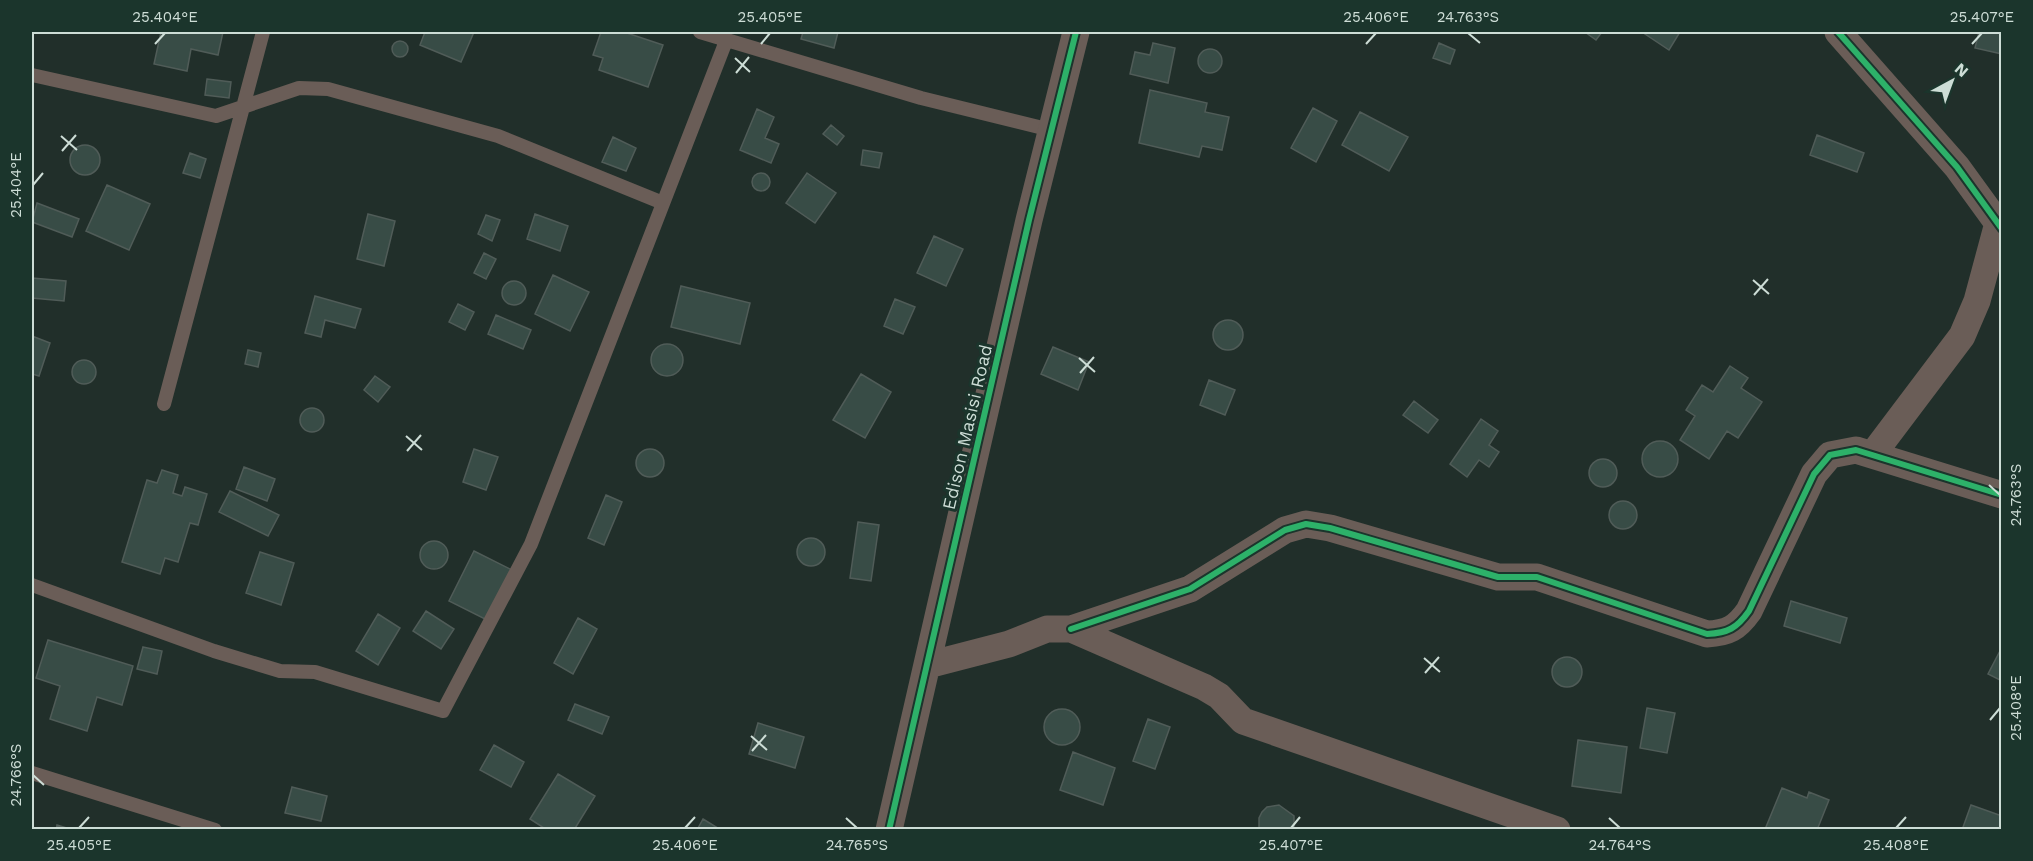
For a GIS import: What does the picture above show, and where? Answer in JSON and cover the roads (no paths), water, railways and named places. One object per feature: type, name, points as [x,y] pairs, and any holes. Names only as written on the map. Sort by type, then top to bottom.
[{"type":"street","name":"Edison Masisi Road","points":[[889,830],[906,748],[928,665],[1051,130],[1077,32]]},
{"type":"street","points":[[1838,32],[1957,167],[2000,226],[1977,301],[1962,336],[1873,454]]},
{"type":"street","points":[[928,665],[1010,644],[1047,629],[1071,629],[1190,589],[1285,530],[1306,524],[1330,528],[1498,577],[1537,577],[1707,634],[1724,633],[1738,626],[1749,611],[1814,474],[1830,455],[1856,450],[2001,495]]},
{"type":"street","points":[[1071,629],[1204,687],[1219,696],[1243,721],[1557,830]]},
{"type":"lane","points":[[164,404],[263,32]]},
{"type":"lane","points":[[700,32],[921,98],[1051,130]]},
{"type":"lane","points":[[32,585],[214,651],[280,671],[315,672],[443,711],[531,544],[726,41]]},
{"type":"lane","points":[[32,75],[216,116],[243,109],[272,95],[299,88],[328,89],[498,136],[663,202]]},
{"type":"lane","points":[[32,773],[215,830]]}]
